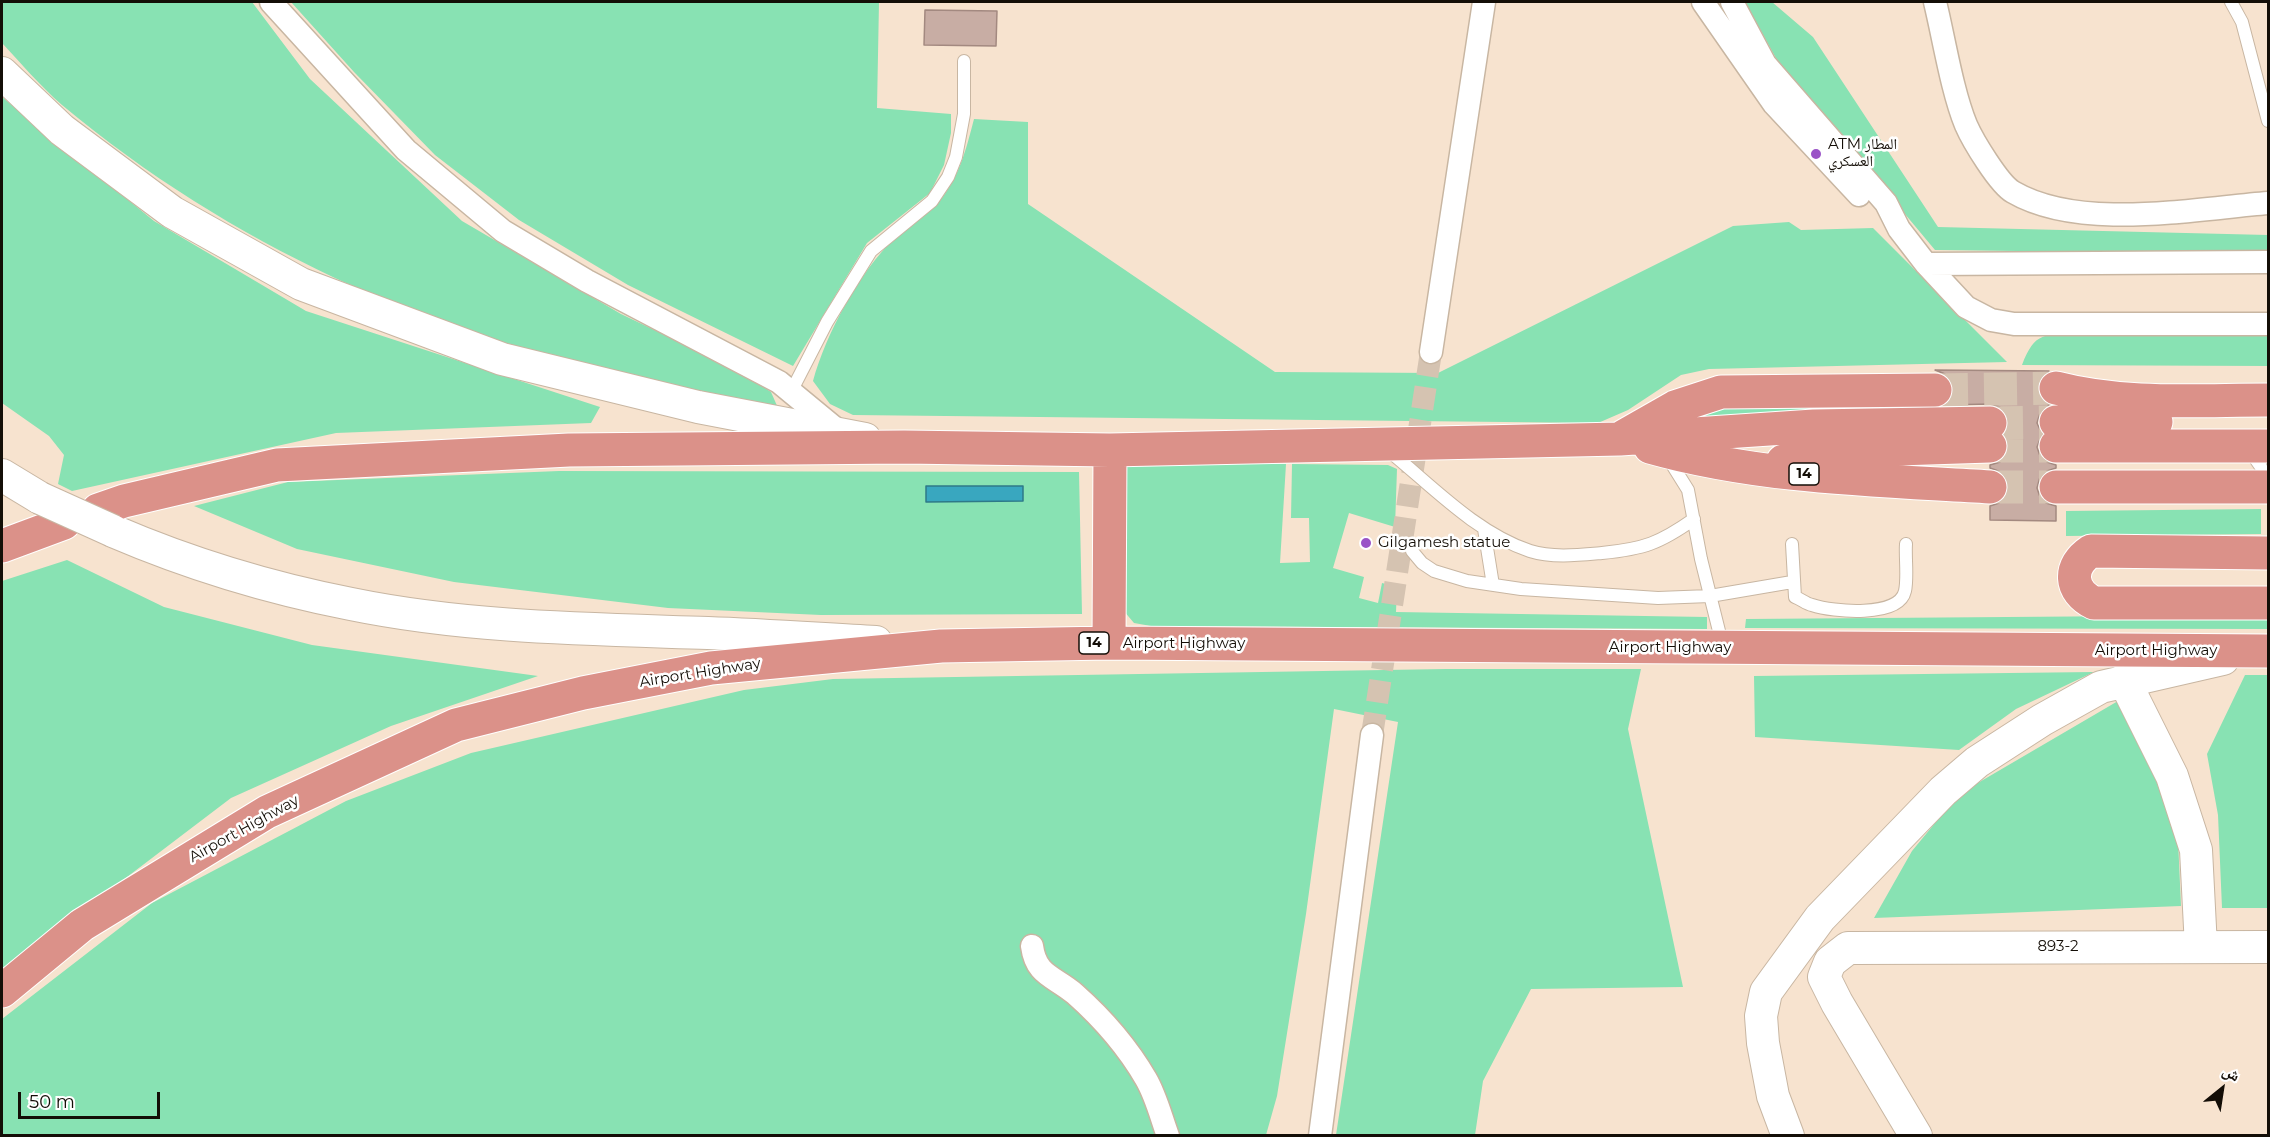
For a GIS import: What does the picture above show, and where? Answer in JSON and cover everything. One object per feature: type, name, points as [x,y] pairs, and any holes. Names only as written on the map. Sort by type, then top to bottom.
[{"type":"highway","points":[[2268,384],[2117,381],[2078,383],[2056,388],[2096,398],[2127,400],[2268,400]]},
{"type":"highway","points":[[1620,439],[1651,418],[1675,407],[1720,392],[1935,390]]},
{"type":"highway","points":[[2257,446],[2056,434],[2268,423]]},
{"type":"highway","name":"14","points":[[106,521],[124,501],[277,465],[568,450],[904,447],[1110,450],[1620,439],[1814,426],[1990,434],[1826,453],[1749,467]]},
{"type":"highway","name":"14","points":[[1620,439],[1665,452],[1749,467],[1854,479],[1990,487]]},
{"type":"highway","points":[[1109,643],[1110,450]]},
{"type":"highway","points":[[2056,487],[2268,487]]},
{"type":"highway","points":[[2,546],[64,523]]},
{"type":"highway","points":[[2268,553],[2091,551],[2082,557],[2075,567],[2074,578],[2077,589],[2084,598],[2094,603],[2268,603]]},
{"type":"highway","name":"Airport Highway","points":[[2,991],[81,925],[267,812],[456,725],[583,693],[711,668],[941,646],[1109,643],[2265,651]]},
{"type":"street","points":[[271,2],[406,150],[503,231],[587,281],[712,345],[792,390],[843,435]]},
{"type":"street","points":[[1431,352],[1484,2]]},
{"type":"street","points":[[1935,2],[1966,125],[1984,155],[2011,191],[2049,208],[2100,215],[2268,203]]},
{"type":"street","points":[[1899,229],[1874,211],[1774,104],[1708,10],[1734,4],[1765,64],[1886,203],[1899,229],[1926,264],[1966,307],[1991,320],[2014,324],[2268,324]]},
{"type":"street","points":[[2,73],[62,130],[172,212],[301,284],[502,359],[698,407],[904,447]]},
{"type":"street","points":[[1926,264],[2268,262]]},
{"type":"street","points":[[2,475],[40,498],[106,521],[168,555],[259,583],[352,605],[453,619],[587,629],[941,646]]},
{"type":"street","points":[[1788,1136],[1773,1096],[1763,1043],[1761,1016],[1766,992],[1813,927],[1919,814],[1977,762],[2042,720],[2101,687],[2124,680],[2265,651]]},
{"type":"street","points":[[2124,680],[2172,776],[2196,850],[2201,947]]},
{"type":"street","points":[[1320,1136],[1372,735]]},
{"type":"street","points":[[1032,945],[1034,961],[1040,970],[1062,983],[1100,1016],[1146,1080],[1167,1136]]},
{"type":"street","name":"893-2","points":[[1916,1136],[1837,1003],[1824,976],[1830,962],[1848,948],[2268,947]]},
{"type":"lane","points":[[2231,2],[2242,21],[2268,121]]},
{"type":"lane","points":[[792,390],[827,322],[871,251],[932,201],[948,177],[956,157],[964,114],[964,61]]},
{"type":"lane","points":[[1381,444],[1484,529],[1531,552],[1585,555],[1639,549],[1672,534],[1694,519]]},
{"type":"lane","points":[[2257,446],[2268,487],[2268,496]]},
{"type":"lane","points":[[1665,452],[1688,490],[1723,648]]},
{"type":"lane","points":[[1484,529],[1493,585]]},
{"type":"lane","points":[[1791,544],[1792,582],[1795,597],[1812,605],[1840,610],[1885,610],[1899,602],[1905,592],[1905,544]]},
{"type":"lane","points":[[1412,551],[1422,563],[1434,571],[1467,581],[1493,585],[1658,598],[1710,597],[1792,582]]},
{"type":"green space","points":[[2,2],[252,2],[310,79],[462,221],[621,314],[738,370],[771,392],[778,408],[691,393],[561,362],[408,310],[334,278],[263,241],[194,201],[127,155],[54,98],[2,43]]},
{"type":"green space","points":[[291,2],[879,2],[877,108],[951,114],[951,133],[944,165],[930,193],[867,243],[793,366],[628,285],[519,220],[435,155],[354,72]]},
{"type":"green space","points":[[1745,2],[1772,2],[1813,37],[1938,227],[2268,235],[2268,254],[1935,250],[1778,62]]},
{"type":"green space","points":[[2,97],[154,221],[306,311],[600,407],[591,423],[336,433],[72,491],[58,484],[64,455],[49,436],[2,403]]},
{"type":"green space","points":[[974,119],[1028,122],[1028,204],[1275,372],[1438,373],[1733,226],[1789,222],[1801,230],[1873,228],[2007,362],[1709,369],[1681,375],[1628,410],[1598,423],[853,415],[830,404],[813,381],[826,344],[845,305],[869,268],[895,238],[938,203],[951,184],[961,163]]},
{"type":"green space","points":[[2077,331],[2268,335],[2268,366],[2022,365],[2031,346],[2042,337]]},
{"type":"green space","points":[[1935,406],[1935,415],[1691,424],[1699,408]]},
{"type":"green space","points":[[1128,463],[1286,464],[1280,563],[1310,562],[1309,518],[1291,518],[1292,464],[1388,465],[1397,469],[1395,527],[1349,513],[1333,568],[1364,577],[1359,598],[1378,603],[1382,583],[1397,587],[1396,612],[1707,617],[1707,629],[1151,626],[1134,623],[1123,610],[1121,471]]},
{"type":"green space","points":[[559,471],[1079,472],[1082,614],[821,615],[668,608],[454,582],[297,549],[194,506],[288,482]]},
{"type":"green space","points":[[2261,509],[2261,534],[2066,536],[2066,511]]},
{"type":"green space","points":[[67,560],[164,607],[312,645],[538,676],[391,726],[231,798],[2,972],[2,581]]},
{"type":"green space","points":[[2268,615],[2268,629],[1745,628],[1746,619]]},
{"type":"green space","points":[[1446,669],[1641,669],[1628,729],[1683,987],[1531,989],[1483,1081],[1475,1135],[1336,1135],[1398,722],[1334,709],[1306,914],[1277,1096],[1266,1135],[2,1135],[2,1019],[152,903],[346,801],[471,753],[744,690],[833,679]]},
{"type":"green space","points":[[2094,672],[2016,709],[1959,750],[1755,737],[1754,676]]},
{"type":"green space","points":[[2245,675],[2268,675],[2268,908],[2222,908],[2218,815],[2207,754]]},
{"type":"green space","points":[[2118,701],[2153,758],[2178,840],[2181,906],[1874,918],[1912,851],[1959,794]]},
{"type":"water","points":[[926,486],[1023,486],[1023,501],[926,502]]},
{"type":"building","points":[[925,10],[997,11],[996,46],[924,45]]},
{"type":"building","points":[[1935,370],[2049,371],[2042,376],[2038,385],[2038,394],[2049,405],[2040,413],[2037,423],[2042,434],[2037,447],[2040,456],[2056,465],[2056,468],[2040,477],[2037,488],[2040,497],[2046,503],[2056,506],[2056,521],[1990,520],[1990,506],[2005,498],[2009,489],[2007,479],[2001,472],[1990,468],[1990,465],[2000,462],[2007,454],[2009,445],[2004,434],[2009,423],[2006,414],[2000,407],[1990,404],[1946,405],[1954,390],[1945,374]]},
{"type":"tunnel","points":[[1372,735],[1431,352]]},
{"type":"tunnel","points":[[1935,390],[2056,388]]},
{"type":"tunnel","points":[[1990,423],[2056,422]]},
{"type":"tunnel","points":[[1990,446],[2056,446]]},
{"type":"tunnel","points":[[1990,487],[2056,487]]},
{"type":"place","name":"ATM المطار العسكري","points":[[1816,154]]},
{"type":"place","name":"Gilgamesh statue","points":[[1366,543]]}]
